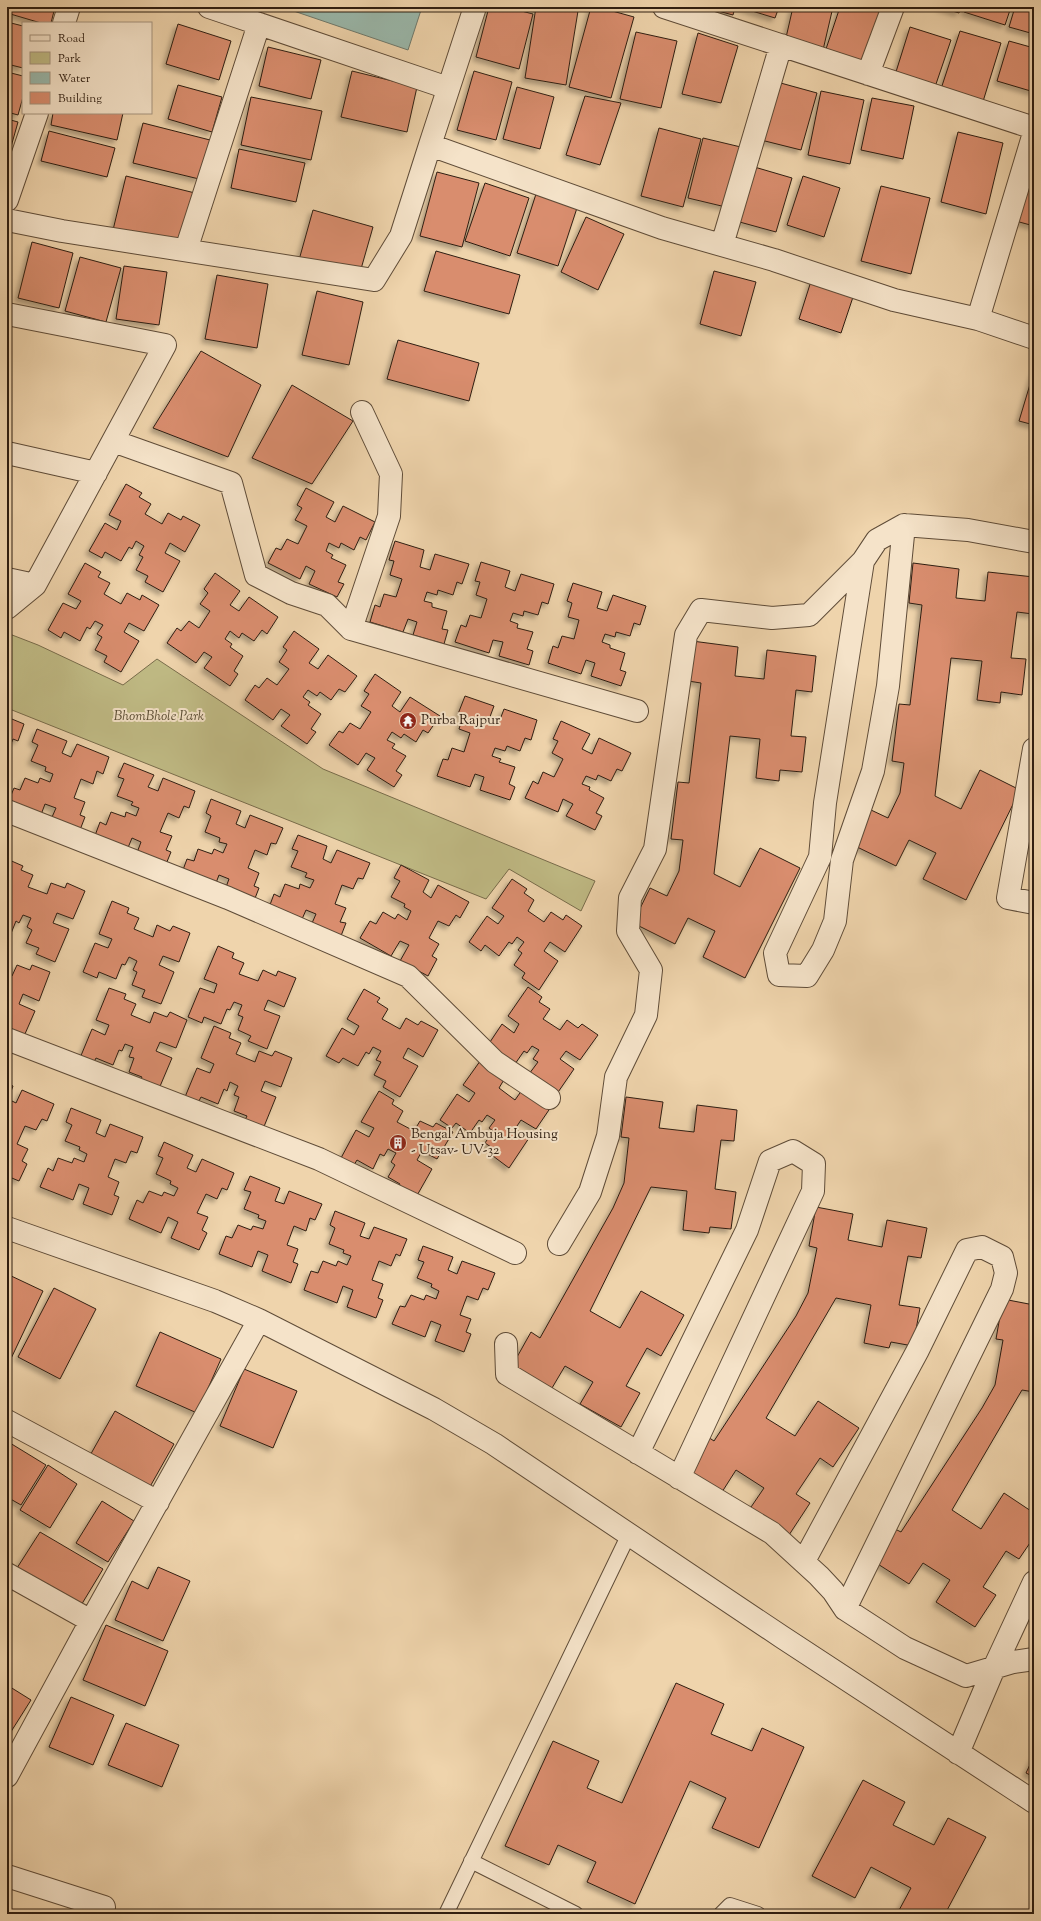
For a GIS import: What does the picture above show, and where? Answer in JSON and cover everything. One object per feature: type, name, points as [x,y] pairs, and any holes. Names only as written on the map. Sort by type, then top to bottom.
[{"type":"street","points":[[64,22],[69,7]]},
{"type":"street","points":[[209,7],[448,88]]},
{"type":"street","points":[[7,220],[62,231],[374,280],[401,236],[475,7]]},
{"type":"street","points":[[664,7],[1034,128]]},
{"type":"street","points":[[868,74],[892,7]]},
{"type":"street","points":[[186,250],[259,24]]},
{"type":"street","points":[[722,246],[781,45]]},
{"type":"street","points":[[7,200],[37,114]]},
{"type":"street","points":[[978,319],[1034,133]]},
{"type":"street","points":[[430,145],[662,228],[774,260],[894,300],[978,319],[1034,338]]},
{"type":"street","points":[[7,314],[165,345],[35,585],[7,608]]},
{"type":"street","points":[[351,628],[389,516],[391,474],[362,412]]},
{"type":"street","points":[[113,441],[231,484],[256,575],[291,593],[328,605],[351,628],[637,711]]},
{"type":"street","points":[[7,453],[96,473]]},
{"type":"street","points":[[559,1244],[590,1192],[608,1136],[616,1077],[646,1015],[651,970],[628,931],[630,898],[655,849],[686,635],[701,610],[772,618],[809,615],[863,560],[876,540],[904,525],[968,530],[1034,542]]},
{"type":"street","points":[[863,560],[825,803],[820,857],[775,953],[779,975],[807,976],[823,950],[835,921],[842,860],[872,771],[888,686],[904,525]]},
{"type":"street","points":[[7,579],[35,585]]},
{"type":"street","points":[[1034,749],[1008,898],[1034,903]]},
{"type":"street","points":[[7,811],[228,898],[408,976],[495,1062],[549,1098]]},
{"type":"street","points":[[7,1039],[319,1159],[515,1253]]},
{"type":"street","points":[[638,1454],[748,1230],[770,1161],[793,1151],[814,1164],[813,1191],[678,1478]]},
{"type":"street","points":[[7,1228],[215,1301],[259,1320],[434,1409],[494,1444],[782,1637],[1034,1802]]},
{"type":"street","points":[[804,1561],[918,1350],[967,1250],[982,1247],[1002,1257],[1006,1272],[1002,1289],[845,1609]]},
{"type":"street","points":[[7,1776],[91,1621],[259,1320]]},
{"type":"street","points":[[506,1344],[507,1374],[772,1534],[804,1561],[833,1591],[845,1609],[905,1648],[966,1676],[1013,1662],[1034,1659]]},
{"type":"street","points":[[7,1421],[158,1502]]},
{"type":"street","points":[[7,1574],[91,1621]]},
{"type":"street","points":[[958,1753],[994,1668],[1034,1582]]},
{"type":"street","points":[[7,1876],[104,1907]]},
{"type":"lane","points":[[446,1914],[629,1534]]},
{"type":"lane","points":[[471,1861],[576,1914]]},
{"type":"lane","points":[[721,1914],[730,1905],[758,1914]]},
{"type":"green space","name":"BhomBhole Park","points":[[7,633],[38,645],[123,685],[157,659],[323,769],[595,881],[581,911],[509,869],[486,899],[7,708]]},
{"type":"water","points":[[282,7],[422,7],[408,50]]},
{"type":"building","points":[[7,7],[55,7],[51,22],[38,22],[7,13]]},
{"type":"building","points":[[489,7],[506,7],[533,14],[519,69],[476,57]]},
{"type":"building","points":[[536,7],[554,7],[578,11],[566,85],[525,78]]},
{"type":"building","points":[[591,7],[598,7],[634,17],[611,98],[569,87]]},
{"type":"building","points":[[703,7],[735,7],[733,15]]},
{"type":"building","points":[[739,7],[779,7],[775,18]]},
{"type":"building","points":[[793,7],[833,7],[823,50],[785,42]]},
{"type":"building","points":[[840,7],[887,7],[870,66],[825,52]]},
{"type":"building","points":[[939,7],[961,7],[959,13]]},
{"type":"building","points":[[965,7],[1011,7],[1005,25],[964,12]]},
{"type":"building","points":[[1015,7],[1034,7],[1034,34],[1009,27]]},
{"type":"building","points":[[7,22],[22,26],[22,68],[7,64]]},
{"type":"building","points":[[178,24],[231,41],[219,80],[166,64]]},
{"type":"building","points":[[910,27],[951,40],[935,87],[895,75]]},
{"type":"building","points":[[960,31],[1001,43],[981,108],[939,95]]},
{"type":"building","points":[[636,32],[677,41],[661,108],[620,99]]},
{"type":"building","points":[[698,33],[738,46],[721,103],[682,94]]},
{"type":"building","points":[[1009,41],[1034,48],[1034,92],[997,81]]},
{"type":"building","points":[[268,47],[321,60],[311,99],[259,86]]},
{"type":"building","points":[[352,71],[417,87],[407,132],[341,117]]},
{"type":"building","points":[[474,71],[512,82],[496,140],[457,130]]},
{"type":"building","points":[[7,72],[22,76],[22,101],[18,115],[7,112]]},
{"type":"building","points":[[777,82],[817,93],[801,150],[761,140]]},
{"type":"building","points":[[178,85],[222,97],[212,132],[168,119]]},
{"type":"building","points":[[517,87],[554,97],[540,149],[503,139]]},
{"type":"building","points":[[821,91],[864,100],[850,164],[808,155]]},
{"type":"building","points":[[585,96],[621,103],[600,165],[566,155]]},
{"type":"building","points":[[251,97],[322,111],[311,160],[241,145]]},
{"type":"building","points":[[872,98],[914,106],[903,159],[861,150]]},
{"type":"building","points":[[53,114],[123,114],[117,140],[51,125]]},
{"type":"building","points":[[7,119],[18,122],[7,161]]},
{"type":"building","points":[[143,123],[210,140],[199,179],[133,163]]},
{"type":"building","points":[[659,128],[701,139],[683,207],[641,196]]},
{"type":"building","points":[[49,131],[115,148],[107,177],[41,161]]},
{"type":"building","points":[[958,132],[1003,143],[986,214],[941,202]]},
{"type":"building","points":[[703,138],[745,148],[730,208],[688,198]]},
{"type":"building","points":[[239,149],[305,163],[296,202],[231,188]]},
{"type":"building","points":[[1034,160],[1034,226],[1012,220]]},
{"type":"building","points":[[751,166],[792,178],[776,232],[736,221]]},
{"type":"building","points":[[437,172],[479,183],[462,247],[420,236]]},
{"type":"building","points":[[126,176],[195,193],[181,247],[113,230]]},
{"type":"building","points":[[803,176],[840,188],[824,237],[787,225]]},
{"type":"building","points":[[485,183],[529,198],[510,256],[465,241]]},
{"type":"building","points":[[881,186],[930,198],[911,274],[861,261]]},
{"type":"building","points":[[536,194],[577,208],[558,266],[517,253]]},
{"type":"building","points":[[313,210],[373,227],[359,276],[299,260]]},
{"type":"building","points":[[586,217],[624,234],[598,290],[561,272]]},
{"type":"building","points":[[32,242],[73,253],[59,308],[18,298]]},
{"type":"building","points":[[436,251],[520,275],[509,314],[424,291]]},
{"type":"building","points":[[80,257],[121,268],[106,322],[65,311]]},
{"type":"building","points":[[124,266],[167,272],[159,325],[116,319]]},
{"type":"building","points":[[714,271],[756,282],[741,336],[700,324]]},
{"type":"building","points":[[217,275],[268,284],[257,348],[205,339]]},
{"type":"building","points":[[812,278],[855,291],[841,333],[799,319]]},
{"type":"building","points":[[317,291],[363,302],[349,365],[302,355]]},
{"type":"building","points":[[398,340],[479,363],[469,401],[387,379]]},
{"type":"building","points":[[201,351],[261,385],[228,457],[153,428]]},
{"type":"building","points":[[1034,371],[1034,425],[1019,421]]},
{"type":"building","points":[[292,385],[353,421],[312,484],[252,458]]},
{"type":"building","points":[[126,484],[142,493],[139,497],[151,504],[145,514],[162,524],[168,513],[181,520],[183,516],[200,525],[185,552],[170,543],[165,553],[180,561],[163,592],[145,582],[148,576],[136,570],[143,557],[139,555],[144,546],[136,541],[132,549],[129,547],[121,561],[105,552],[102,558],[89,551],[105,523],[117,530],[121,521],[109,515]]},
{"type":"building","points":[[306,488],[334,502],[326,517],[335,522],[343,506],[375,522],[366,540],[360,537],[354,550],[341,543],[339,548],[329,543],[326,551],[333,555],[331,558],[346,565],[338,582],[344,584],[337,597],[309,584],[315,571],[306,566],[300,579],[268,563],[276,548],[281,550],[287,539],[298,544],[307,526],[295,520],[302,508],[297,505]]},
{"type":"building","points":[[395,541],[424,550],[420,567],[430,570],[435,554],[469,564],[462,584],[457,582],[453,595],[438,590],[437,595],[427,592],[424,601],[432,603],[432,607],[447,611],[442,629],[448,630],[444,644],[413,635],[417,622],[408,619],[403,632],[370,622],[375,605],[380,607],[384,594],[396,597],[402,579],[390,575],[394,561],[389,560]]},
{"type":"building","points":[[481,562],[510,571],[505,587],[515,591],[521,574],[554,584],[548,604],[542,602],[538,615],[524,611],[523,616],[513,613],[510,621],[518,624],[517,628],[533,632],[527,649],[533,651],[529,665],[499,656],[503,642],[493,640],[489,653],[455,642],[461,625],[466,627],[470,615],[481,618],[487,599],[476,595],[480,582],[475,581]]},
{"type":"building","points":[[85,563],[101,572],[98,577],[110,583],[104,594],[121,604],[127,593],[140,600],[142,595],[159,605],[144,631],[129,623],[124,632],[139,641],[121,672],[104,662],[107,656],[95,650],[102,637],[97,634],[103,625],[95,621],[90,629],[87,627],[80,641],[64,632],[61,638],[48,630],[63,603],[76,609],[81,601],[68,594]]},
{"type":"building","points":[[913,563],[959,569],[956,598],[985,601],[988,572],[1034,577],[1033,614],[1017,612],[1011,658],[1026,659],[1022,695],[1001,692],[1000,703],[977,700],[982,661],[951,658],[935,796],[961,809],[980,770],[1020,790],[966,900],[923,879],[936,853],[909,840],[896,866],[853,845],[871,810],[888,818],[900,793],[904,763],[892,761],[899,704],[910,705],[922,605],[909,603]]},
{"type":"building","points":[[215,573],[240,591],[230,605],[239,611],[249,597],[278,617],[267,634],[262,630],[254,641],[242,633],[239,638],[230,631],[225,639],[232,644],[230,647],[243,656],[234,671],[238,674],[230,686],[204,668],[212,657],[204,652],[196,663],[167,643],[177,628],[181,631],[189,621],[199,628],[210,611],[200,604],[208,593],[204,589]]},
{"type":"building","points":[[573,583],[602,592],[597,608],[607,611],[613,595],[646,606],[640,625],[634,623],[630,636],[616,632],[615,637],[605,634],[602,642],[610,645],[610,648],[625,653],[620,670],[626,672],[621,686],[591,676],[595,663],[586,660],[581,674],[548,663],[553,646],[558,648],[562,636],[574,639],[579,620],[568,617],[572,603],[567,601]]},
{"type":"building","points":[[294,631],[319,649],[309,663],[318,669],[328,655],[357,676],[345,692],[339,689],[331,700],[320,692],[317,696],[308,690],[303,697],[310,702],[308,705],[321,714],[311,729],[316,732],[307,744],[281,726],[290,715],[281,709],[273,720],[245,700],[255,685],[259,688],[267,678],[277,685],[289,669],[279,662],[287,650],[283,647]]},
{"type":"building","points":[[692,641],[738,647],[735,676],[764,679],[767,650],[816,656],[812,692],[796,690],[791,736],[806,737],[802,772],[780,770],[779,781],[756,778],[760,739],[730,736],[714,874],[740,887],[760,848],[800,868],[745,978],[703,957],[715,931],[688,918],[675,944],[633,923],[650,888],[667,896],[679,871],[683,840],[671,839],[678,782],[689,783],[701,683],[688,681]]},
{"type":"building","points":[[375,674],[401,692],[392,706],[400,712],[410,697],[440,716],[428,733],[423,730],[416,742],[404,734],[401,738],[392,732],[387,740],[395,744],[392,748],[406,756],[396,771],[402,775],[394,787],[367,770],[375,758],[366,753],[358,765],[329,745],[339,731],[343,733],[350,723],[360,729],[371,712],[361,706],[369,694],[364,691]]},
{"type":"building","points":[[465,696],[494,706],[488,722],[498,725],[504,709],[537,720],[531,740],[525,738],[520,751],[507,746],[505,751],[495,748],[492,756],[501,759],[499,762],[515,767],[509,784],[515,787],[510,800],[480,790],[484,777],[475,774],[470,787],[437,776],[443,759],[448,760],[452,748],[464,752],[470,733],[459,729],[463,716],[458,714]]},
{"type":"building","points":[[7,717],[24,724],[18,741],[13,739],[8,751]]},
{"type":"building","points":[[561,721],[590,734],[582,749],[592,754],[599,738],[631,753],[622,771],[617,769],[611,781],[598,775],[596,780],[586,776],[582,784],[590,787],[589,790],[604,798],[596,813],[602,816],[595,830],[566,816],[573,804],[563,799],[558,812],[525,798],[533,781],[538,784],[543,772],[554,777],[563,759],[552,753],[558,741],[553,739]]},
{"type":"building","points":[[37,729],[67,741],[62,753],[71,757],[77,744],[109,757],[103,774],[97,771],[93,784],[81,779],[74,798],[85,802],[80,815],[85,817],[78,835],[49,824],[56,808],[45,804],[39,820],[7,805],[14,788],[20,790],[25,778],[38,783],[40,778],[50,782],[53,774],[45,771],[46,767],[31,761],[38,745],[32,742]]},
{"type":"building","points":[[124,763],[154,775],[148,787],[158,791],[163,778],[195,791],[189,808],[184,806],[179,818],[168,813],[160,832],[172,836],[166,850],[171,852],[164,869],[135,858],[141,842],[132,838],[125,855],[93,841],[100,822],[106,825],[111,812],[125,817],[126,812],[136,816],[139,808],[131,805],[133,802],[117,796],[124,779],[118,777]]},
{"type":"building","points":[[211,799],[241,811],[236,824],[245,828],[250,815],[283,828],[276,844],[271,843],[267,855],[255,850],[248,868],[259,873],[254,886],[259,888],[252,906],[223,895],[229,879],[219,875],[213,891],[180,878],[187,859],[194,861],[198,849],[212,854],[214,849],[223,853],[227,844],[219,842],[220,838],[205,832],[211,816],[206,813]]},
{"type":"building","points":[[298,835],[327,846],[323,859],[331,863],[337,850],[370,863],[363,879],[358,878],[353,889],[342,885],[335,904],[346,908],[340,922],[346,923],[339,941],[309,930],[316,914],[306,910],[299,926],[267,913],[274,894],[280,897],[285,884],[299,889],[300,884],[310,888],[314,880],[305,877],[307,873],[291,867],[298,851],[292,849]]},
{"type":"building","points":[[7,859],[23,866],[21,870],[33,875],[28,887],[47,894],[51,883],[65,888],[67,883],[85,891],[73,919],[57,913],[53,923],[69,929],[55,962],[36,954],[39,948],[26,943],[32,930],[27,927],[31,918],[23,915],[19,923],[16,921],[10,936],[7,935]]},
{"type":"building","points":[[401,865],[429,880],[423,892],[431,898],[438,885],[469,902],[460,918],[456,915],[449,926],[438,921],[429,938],[439,944],[432,956],[437,959],[428,976],[400,961],[409,945],[400,941],[391,956],[360,938],[370,921],[376,924],[383,912],[395,919],[398,914],[407,920],[411,911],[404,907],[405,904],[391,897],[400,881],[394,878]]},
{"type":"building","points":[[512,879],[527,889],[524,893],[534,900],[528,911],[544,922],[551,912],[563,920],[566,915],[582,926],[565,952],[550,942],[544,951],[558,961],[539,990],[522,978],[525,973],[514,965],[522,953],[518,950],[524,942],[517,937],[512,944],[509,942],[499,956],[485,945],[481,951],[469,942],[487,916],[498,924],[504,916],[492,908]]},
{"type":"building","points":[[112,901],[129,908],[127,913],[139,918],[134,929],[153,937],[157,925],[170,931],[173,926],[190,933],[179,962],[163,956],[159,965],[174,972],[161,1004],[142,997],[145,990],[132,985],[137,972],[133,970],[137,961],[129,957],[125,965],[122,964],[116,979],[99,972],[97,978],[83,972],[95,943],[108,948],[112,939],[99,934]]},
{"type":"building","points":[[218,946],[234,953],[232,958],[244,963],[239,974],[258,981],[263,970],[276,976],[278,971],[296,978],[284,1007],[268,1000],[264,1010],[280,1016],[267,1049],[248,1041],[251,1036],[238,1030],[243,1017],[238,1015],[242,1005],[234,1002],[230,1010],[227,1009],[221,1024],[204,1017],[202,1023],[188,1017],[200,988],[214,993],[217,984],[204,979]]},
{"type":"building","points":[[17,965],[30,970],[32,965],[50,972],[39,1001],[23,994],[19,1004],[35,1011],[21,1043],[7,1037],[7,974],[12,976]]},
{"type":"building","points":[[528,987],[542,997],[539,1002],[550,1009],[543,1019],[560,1030],[567,1020],[578,1028],[582,1024],[598,1035],[580,1060],[566,1051],[560,1059],[574,1069],[554,1098],[529,1074],[538,1062],[533,1059],[539,1050],[532,1046],[527,1053],[524,1051],[515,1064],[484,1051],[502,1024],[514,1033],[519,1024],[508,1016]]},
{"type":"building","points":[[109,988],[126,994],[124,999],[136,1004],[131,1015],[150,1023],[154,1012],[167,1017],[170,1012],[187,1020],[176,1048],[160,1042],[156,1051],[172,1058],[158,1091],[139,1083],[142,1077],[129,1072],[134,1058],[129,1057],[133,1047],[125,1044],[122,1051],[119,1050],[113,1065],[96,1058],[93,1064],[80,1058],[92,1029],[105,1035],[109,1025],[96,1020]]},
{"type":"building","points":[[364,989],[380,998],[377,1002],[388,1009],[382,1019],[400,1029],[406,1018],[418,1025],[421,1021],[438,1030],[423,1057],[408,1048],[403,1058],[418,1066],[400,1097],[383,1087],[386,1081],[374,1075],[381,1062],[376,1060],[381,1051],[373,1047],[369,1054],[366,1052],[358,1066],[343,1058],[339,1063],[326,1056],[342,1028],[354,1035],[359,1026],[347,1019]]},
{"type":"building","points":[[214,1026],[231,1033],[229,1038],[241,1043],[236,1054],[255,1062],[259,1051],[272,1056],[275,1051],[292,1058],[281,1087],[265,1081],[261,1091],[276,1097],[263,1129],[244,1122],[247,1116],[234,1111],[239,1097],[234,1095],[238,1086],[230,1082],[227,1091],[224,1089],[218,1104],[201,1097],[198,1103],[185,1097],[197,1068],[210,1073],[214,1064],[201,1058]]},
{"type":"building","points":[[483,1057],[505,1078],[499,1088],[515,1100],[522,1090],[553,1104],[536,1129],[521,1120],[515,1129],[529,1138],[509,1168],[493,1156],[497,1151],[485,1143],[493,1131],[489,1128],[495,1120],[487,1115],[482,1122],[479,1120],[470,1133],[456,1123],[452,1128],[440,1120],[457,1094],[469,1102],[475,1093],[463,1085]]},
{"type":"building","points":[[7,1083],[13,1086],[8,1099],[16,1103],[22,1090],[54,1104],[47,1121],[42,1119],[36,1130],[25,1126],[17,1144],[28,1149],[22,1161],[27,1164],[19,1181],[7,1176]]},
{"type":"building","name":"Bengal Ambuja Housing - Utsav- UV-32","points":[[379,1091],[394,1100],[392,1104],[403,1111],[397,1122],[414,1131],[420,1121],[433,1127],[436,1123],[453,1132],[437,1159],[422,1151],[417,1160],[432,1169],[415,1199],[397,1189],[400,1184],[388,1177],[395,1165],[391,1162],[396,1153],[388,1149],[384,1156],[380,1154],[373,1169],[357,1160],[354,1165],[341,1158],[356,1130],[369,1137],[374,1128],[361,1122]]},
{"type":"building","points":[[626,1097],[663,1102],[659,1128],[694,1132],[697,1105],[737,1110],[734,1141],[721,1140],[715,1189],[736,1192],[731,1229],[710,1227],[709,1233],[683,1230],[687,1191],[651,1187],[590,1311],[620,1328],[641,1291],[684,1315],[661,1356],[647,1348],[626,1386],[640,1393],[621,1427],[580,1404],[593,1382],[565,1366],[552,1388],[512,1366],[531,1332],[540,1338],[613,1208],[624,1183],[629,1138],[621,1137]]},
{"type":"building","points":[[71,1108],[101,1120],[96,1133],[105,1137],[110,1124],[143,1137],[137,1153],[131,1151],[126,1163],[115,1159],[108,1177],[119,1182],[114,1195],[119,1197],[112,1215],[83,1204],[89,1188],[79,1184],[73,1200],[40,1187],[48,1168],[53,1171],[58,1158],[72,1163],[74,1158],[84,1162],[87,1154],[79,1150],[80,1147],[65,1141],[72,1125],[66,1122]]},
{"type":"building","points":[[164,1142],[193,1155],[187,1168],[196,1172],[202,1159],[234,1173],[227,1190],[222,1188],[217,1199],[206,1194],[197,1213],[208,1217],[202,1230],[207,1233],[199,1250],[171,1238],[178,1222],[168,1217],[161,1233],[129,1219],[137,1200],[143,1203],[149,1191],[162,1196],[164,1192],[174,1196],[178,1188],[170,1184],[171,1181],[156,1174],[163,1158],[158,1156]]},
{"type":"building","points":[[250,1176],[280,1188],[275,1201],[284,1204],[289,1191],[322,1204],[315,1220],[310,1218],[306,1231],[294,1226],[287,1245],[298,1249],[293,1262],[298,1264],[291,1283],[262,1271],[268,1255],[258,1251],[252,1267],[219,1254],[226,1236],[232,1238],[238,1225],[251,1230],[253,1226],[263,1229],[266,1221],[258,1218],[259,1215],[244,1209],[251,1192],[244,1190]]},
{"type":"building","points":[[816,1207],[853,1214],[848,1240],[882,1247],[887,1220],[927,1228],[921,1258],[908,1256],[899,1305],[920,1308],[913,1346],[891,1342],[889,1348],[864,1343],[871,1305],[836,1298],[766,1418],[795,1436],[818,1401],[859,1428],[833,1467],[820,1458],[796,1494],[810,1503],[789,1535],[749,1510],[764,1488],[736,1470],[722,1492],[684,1467],[705,1435],[714,1441],[796,1316],[808,1293],[817,1248],[809,1246]]},
{"type":"building","points":[[335,1211],[365,1223],[360,1236],[369,1239],[374,1227],[407,1239],[400,1256],[396,1254],[391,1266],[379,1261],[372,1280],[383,1284],[378,1298],[383,1300],[376,1318],[347,1307],[353,1290],[343,1286],[337,1303],[304,1290],[311,1271],[318,1273],[323,1261],[336,1266],[338,1261],[347,1265],[351,1256],[343,1253],[344,1250],[329,1244],[335,1228],[330,1225]]},
{"type":"building","points":[[423,1246],[453,1257],[448,1270],[457,1274],[462,1261],[495,1273],[488,1290],[483,1288],[478,1300],[467,1296],[460,1315],[471,1319],[466,1332],[471,1334],[464,1352],[435,1341],[441,1325],[431,1321],[425,1337],[392,1324],[400,1306],[405,1307],[411,1295],[424,1300],[426,1295],[436,1299],[439,1291],[431,1287],[432,1284],[417,1278],[424,1262],[418,1260]]},
{"type":"building","points":[[7,1274],[43,1291],[7,1367]]},
{"type":"building","points":[[54,1288],[96,1309],[60,1379],[18,1357]]},
{"type":"building","points":[[1003,1299],[1034,1305],[1034,1392],[1022,1390],[952,1510],[981,1529],[1004,1493],[1034,1513],[1034,1537],[1019,1559],[1006,1551],[983,1587],[996,1595],[975,1627],[936,1602],[950,1580],[923,1563],[909,1584],[870,1559],[891,1527],[901,1532],[982,1408],[995,1385],[1003,1340],[996,1339]]},
{"type":"building","points":[[160,1332],[221,1359],[197,1413],[136,1386]]},
{"type":"building","points":[[244,1369],[297,1391],[273,1448],[220,1426]]},
{"type":"building","points":[[115,1411],[174,1444],[147,1492],[88,1459]]},
{"type":"building","points":[[10,1443],[46,1465],[21,1505],[7,1497],[7,1449]]},
{"type":"building","points":[[48,1465],[77,1484],[50,1528],[20,1510]]},
{"type":"building","points":[[102,1501],[134,1521],[108,1562],[76,1543]]},
{"type":"building","points":[[40,1532],[103,1569],[80,1607],[17,1568]]},
{"type":"building","points":[[158,1567],[190,1581],[163,1641],[115,1620],[132,1581],[148,1589]]},
{"type":"building","points":[[106,1625],[168,1651],[145,1706],[83,1680]]},
{"type":"building","points":[[676,1683],[724,1704],[711,1734],[752,1751],[762,1728],[804,1747],[759,1848],[712,1828],[726,1798],[690,1781],[635,1904],[587,1882],[596,1862],[558,1845],[549,1865],[505,1846],[553,1741],[599,1761],[587,1788],[622,1803]]},
{"type":"building","points":[[7,1685],[31,1700],[7,1738]]},
{"type":"building","points":[[71,1697],[114,1715],[93,1765],[49,1747]]},
{"type":"building","points":[[126,1723],[179,1745],[162,1787],[108,1765]]},
{"type":"building","points":[[1034,1756],[1034,1777],[1026,1773]]},
{"type":"building","points":[[863,1780],[905,1802],[893,1825],[934,1845],[948,1818],[986,1837],[945,1914],[897,1914],[911,1888],[871,1867],[855,1898],[812,1876]]},
{"type":"place","name":"Purba Rajpur","points":[[408,721]]},
{"type":"place","name":"Bengal Ambuja Housing - Utsav- UV-32","points":[[398,1143]]}]
